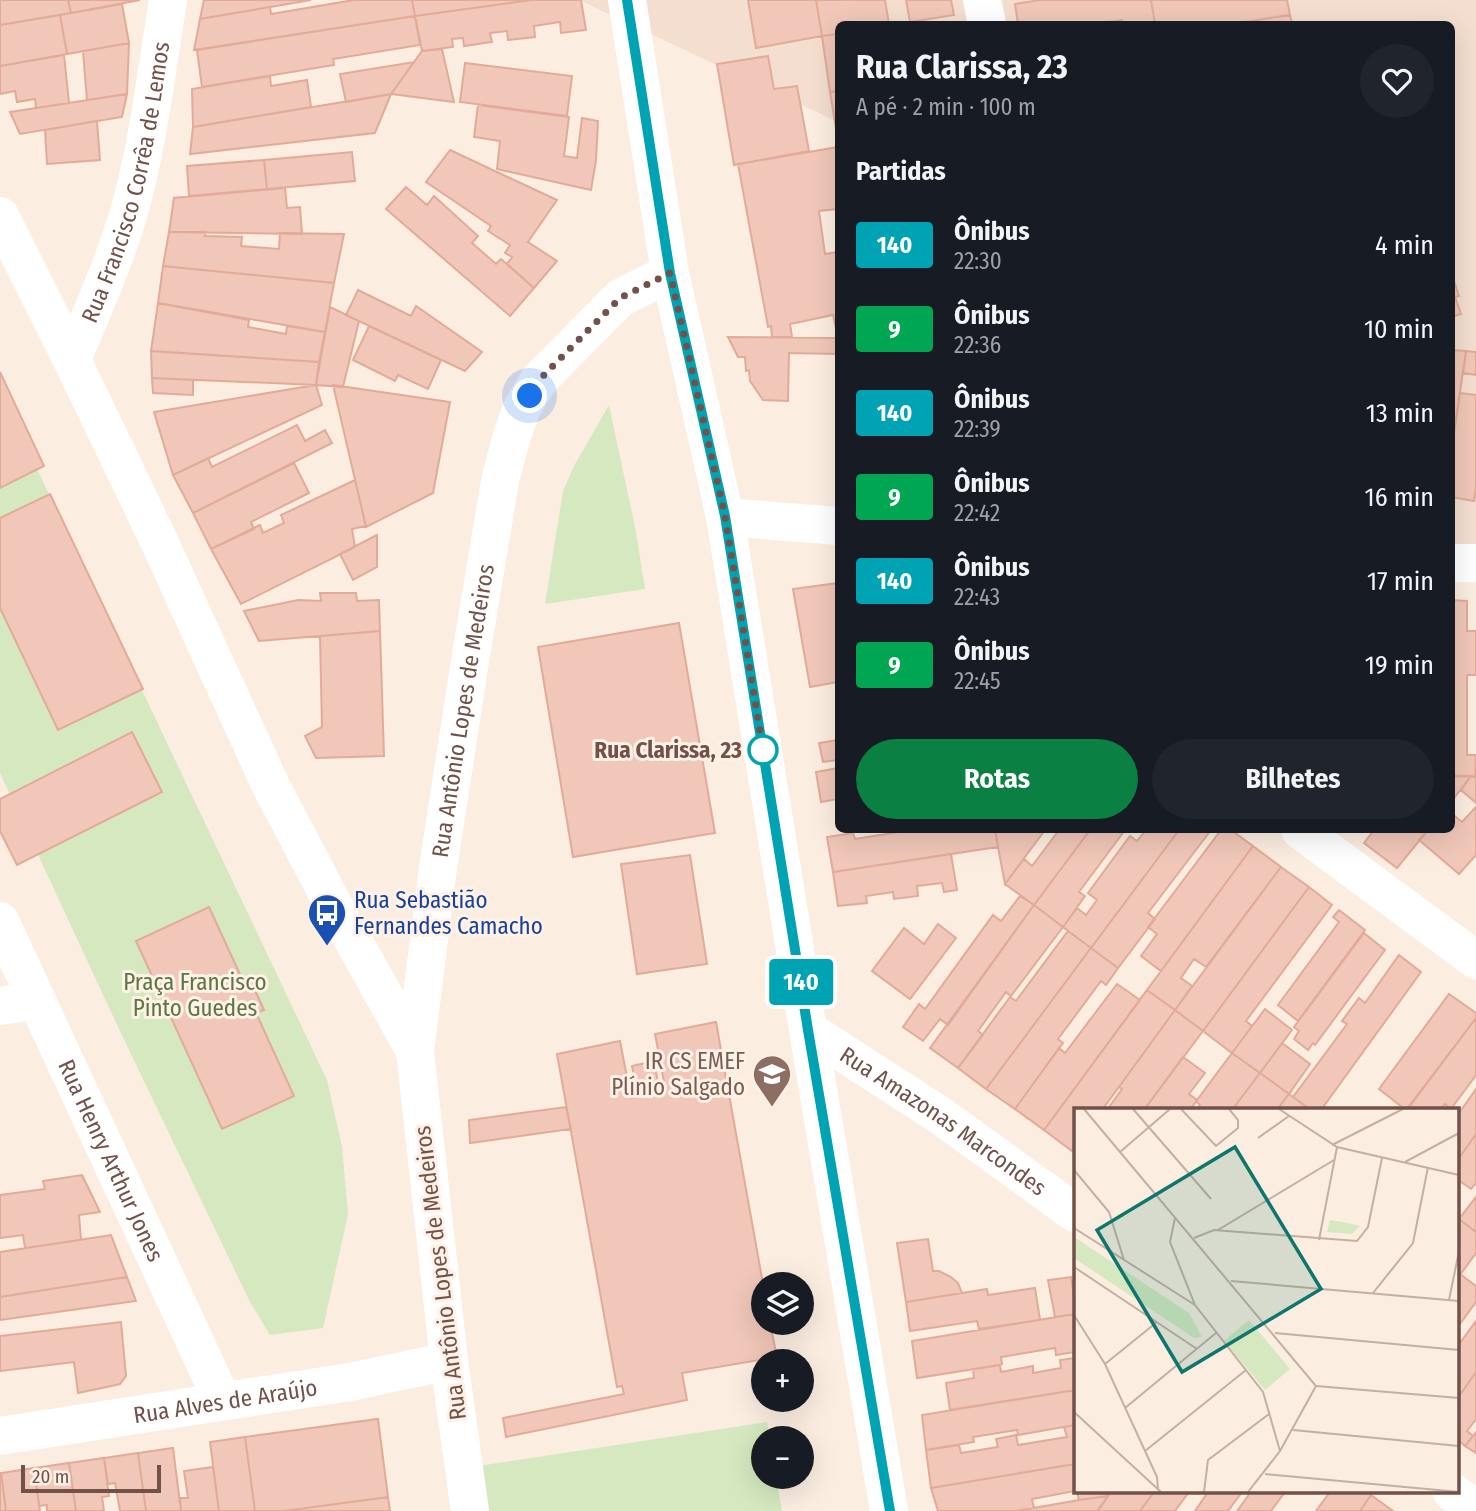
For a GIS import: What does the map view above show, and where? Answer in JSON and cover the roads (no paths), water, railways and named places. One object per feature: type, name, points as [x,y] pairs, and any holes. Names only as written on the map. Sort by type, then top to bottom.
[{"type":"street","name":"Rua Francisco Corrêa de Lemos","points":[[72,360],[112,264],[131,206],[147,134],[168,0]]},
{"type":"street","points":[[627,0],[670,273],[725,516],[808,1030],[890,1511]]},
{"type":"street","points":[[982,0],[986,21]]},
{"type":"street","points":[[0,216],[159,541],[270,784],[415,1051]]},
{"type":"street","name":"Rua Antônio Lopes de Medeiros","points":[[470,1511],[449,1361],[415,1051],[442,840],[500,481],[521,410],[538,381],[620,298],[670,273]]},
{"type":"street","points":[[725,516],[835,526]]},
{"type":"street","points":[[1455,563],[1476,563]]},
{"type":"street","points":[[1304,833],[1476,960]]},
{"type":"street","name":"Rua Henry Arthur Jones","points":[[0,921],[222,1400]]},
{"type":"street","points":[[0,1006],[37,1000]]},
{"type":"street","name":"Rua Amazonas Marcondes","points":[[808,1030],[941,1116],[1074,1212]]},
{"type":"street","name":"Rua Alves de Araújo","points":[[0,1436],[350,1382],[449,1361]]},
{"type":"street","points":[[1455,1494],[1476,1509]]},
{"type":"place","name":"Rua Clarissa, 23","points":[[763,750]]},
{"type":"place","name":"Rua Sebastião Fernandes Camacho","points":[[327,947]]},
{"type":"place","name":"IR CS EMEF Plínio Salgado","points":[[772,1108]]},
{"type":"park label","name":"Praça Francisco Pinto Guedes","points":[[195,995]]}]
